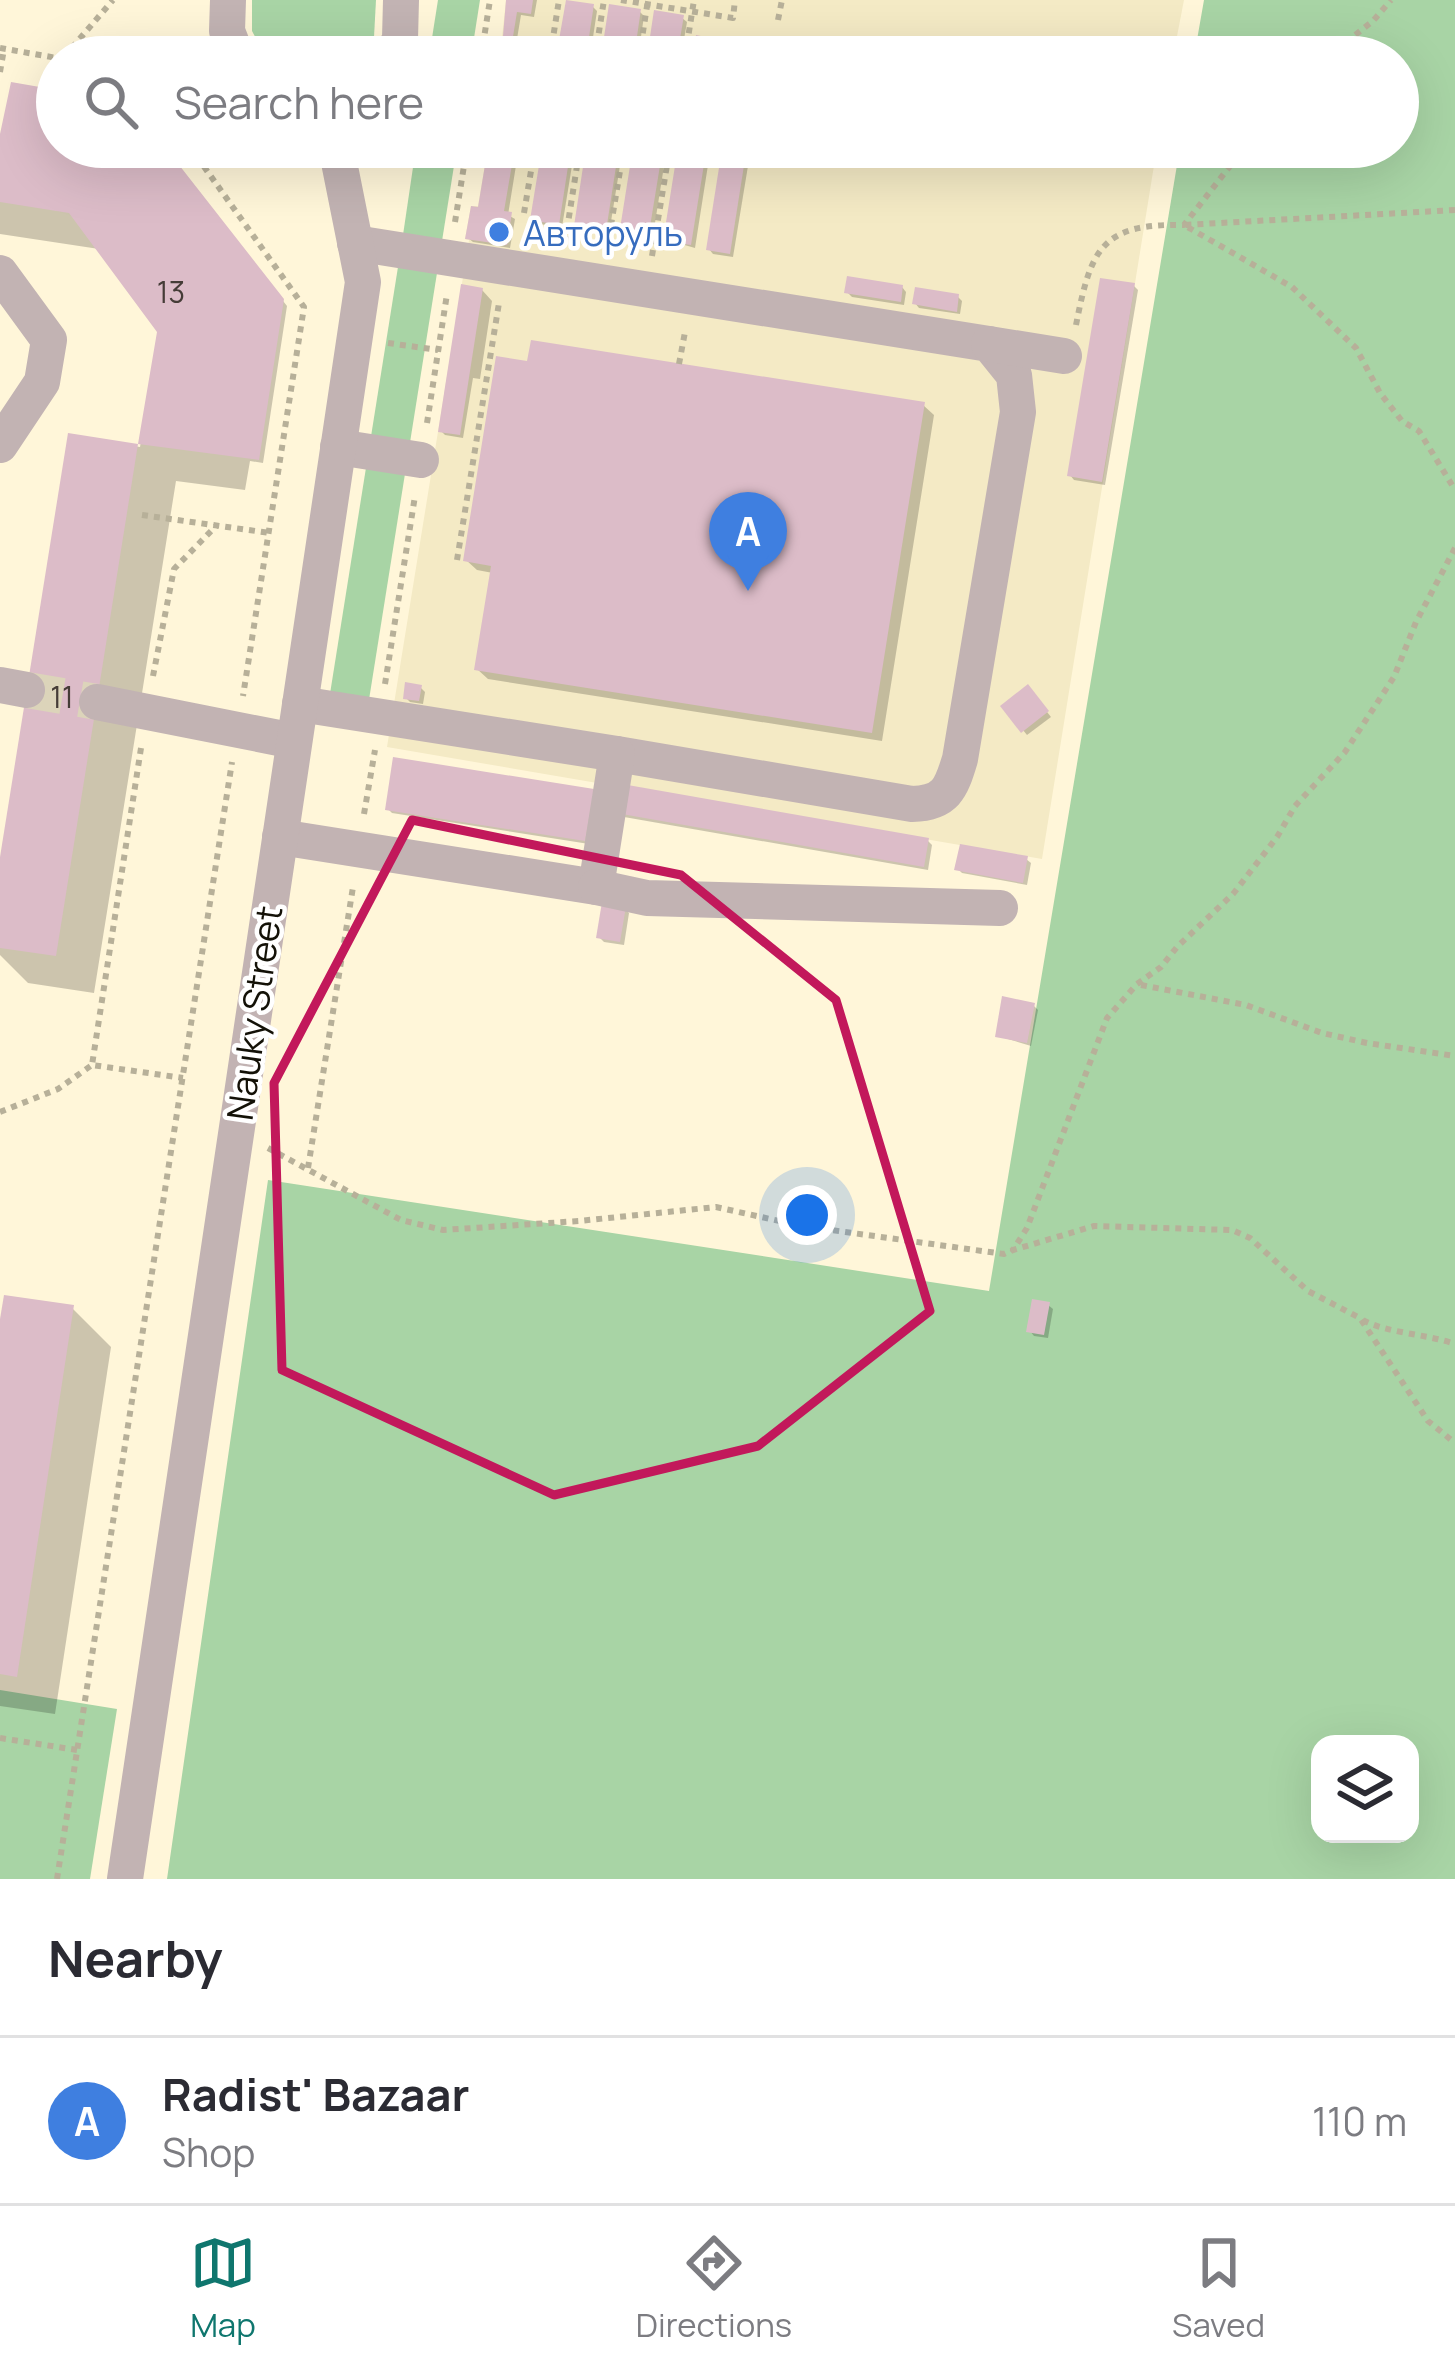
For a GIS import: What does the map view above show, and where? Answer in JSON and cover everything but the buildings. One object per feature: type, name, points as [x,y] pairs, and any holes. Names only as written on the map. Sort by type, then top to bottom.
[{"type":"street","points":[[228,0],[229,36]]},
{"type":"street","points":[[400,36],[401,0]]},
{"type":"street","name":"Nauky Street","points":[[124,1879],[363,282],[340,168]]},
{"type":"street","points":[[355,243],[1064,356]]},
{"type":"street","points":[[0,273],[49,340],[42,382],[0,445]]},
{"type":"street","points":[[300,704],[932,804],[951,787],[960,759],[1018,412],[1014,375],[989,344]]},
{"type":"street","points":[[338,447],[421,460]]},
{"type":"street","points":[[97,702],[294,741]]},
{"type":"street","points":[[596,887],[617,754]]},
{"type":"street","points":[[280,837],[647,898],[1000,908]]},
{"type":"path","points":[[81,36],[113,0]]},
{"type":"path","points":[[484,36],[490,0]]},
{"type":"path","points":[[553,36],[559,0]]},
{"type":"path","points":[[598,36],[604,0]]},
{"type":"path","points":[[621,0],[733,18],[735,0]]},
{"type":"path","points":[[688,36],[694,0]]},
{"type":"path","points":[[778,20],[782,0]]},
{"type":"path","points":[[1354,36],[1390,0]]},
{"type":"path","points":[[642,36],[648,2]]},
{"type":"path","points":[[0,72],[2,49],[36,54]]},
{"type":"path","points":[[57,1879],[304,307],[205,168]]},
{"type":"path","points":[[453,258],[464,168]]},
{"type":"path","points":[[524,213],[532,168]]},
{"type":"path","points":[[565,242],[577,168]]},
{"type":"path","points":[[608,249],[621,168]]},
{"type":"path","points":[[652,256],[667,168]]},
{"type":"path","points":[[1184,224],[1228,168]]},
{"type":"path","points":[[1064,356],[1074,337],[1088,267],[1098,250],[1144,224],[1455,210]]},
{"type":"path","points":[[1184,224],[1292,287],[1356,348],[1380,393],[1402,421],[1419,431],[1455,490]]},
{"type":"path","points":[[457,560],[505,267]]},
{"type":"path","points":[[354,338],[438,350]]},
{"type":"path","points":[[142,515],[269,533]]},
{"type":"path","points":[[92,1065],[146,712],[174,569],[218,525]]},
{"type":"path","points":[[1013,1250],[1027,1228],[1107,1018],[1233,894],[1277,837],[1294,806],[1345,752],[1394,677],[1421,610],[1455,548]]},
{"type":"path","points":[[1137,984],[1246,1005],[1322,1033],[1455,1056]]},
{"type":"path","points":[[0,1112],[58,1089],[92,1065],[183,1078]]},
{"type":"path","points":[[236,1132],[400,1220],[443,1230],[716,1207],[802,1226],[1004,1254],[1094,1226],[1232,1230],[1250,1238],[1308,1291],[1374,1326],[1455,1344]]},
{"type":"path","points":[[1360,1318],[1428,1421],[1455,1443]]},
{"type":"path","points":[[0,1738],[77,1750]]},
{"type":"highlighted area","points":[[412,820],[681,875],[836,1000],[930,1311],[758,1446],[554,1495],[282,1370],[274,1083]]},
{"type":"shaded area","points":[[506,0],[1184,0],[1177,36],[502,36]]},
{"type":"shaded area","points":[[484,168],[1154,168],[1042,859],[387,747],[469,240],[465,239],[471,206],[478,206]]},
{"type":"green space","points":[[252,0],[376,0],[374,36],[255,36]]},
{"type":"green space","points":[[438,0],[480,0],[474,36],[432,36]]},
{"type":"green space","points":[[1204,0],[1455,0],[1455,1879],[167,1879],[268,1180],[989,1291],[1176,168],[1419,168],[1419,36],[1198,36]]},
{"type":"green space","points":[[413,168],[454,168],[442,241],[403,235]]},
{"type":"green space","points":[[398,267],[437,273],[368,706],[329,700]]},
{"type":"green space","points":[[0,1690],[117,1709],[90,1879],[0,1879]]},
{"type":"tunnel","points":[[27,690],[97,702]]},
{"type":"place","name":"Авторуль","points":[[499,232]]},
{"type":"place","name":"Radist' Bazaar","points":[[748,591]]}]
